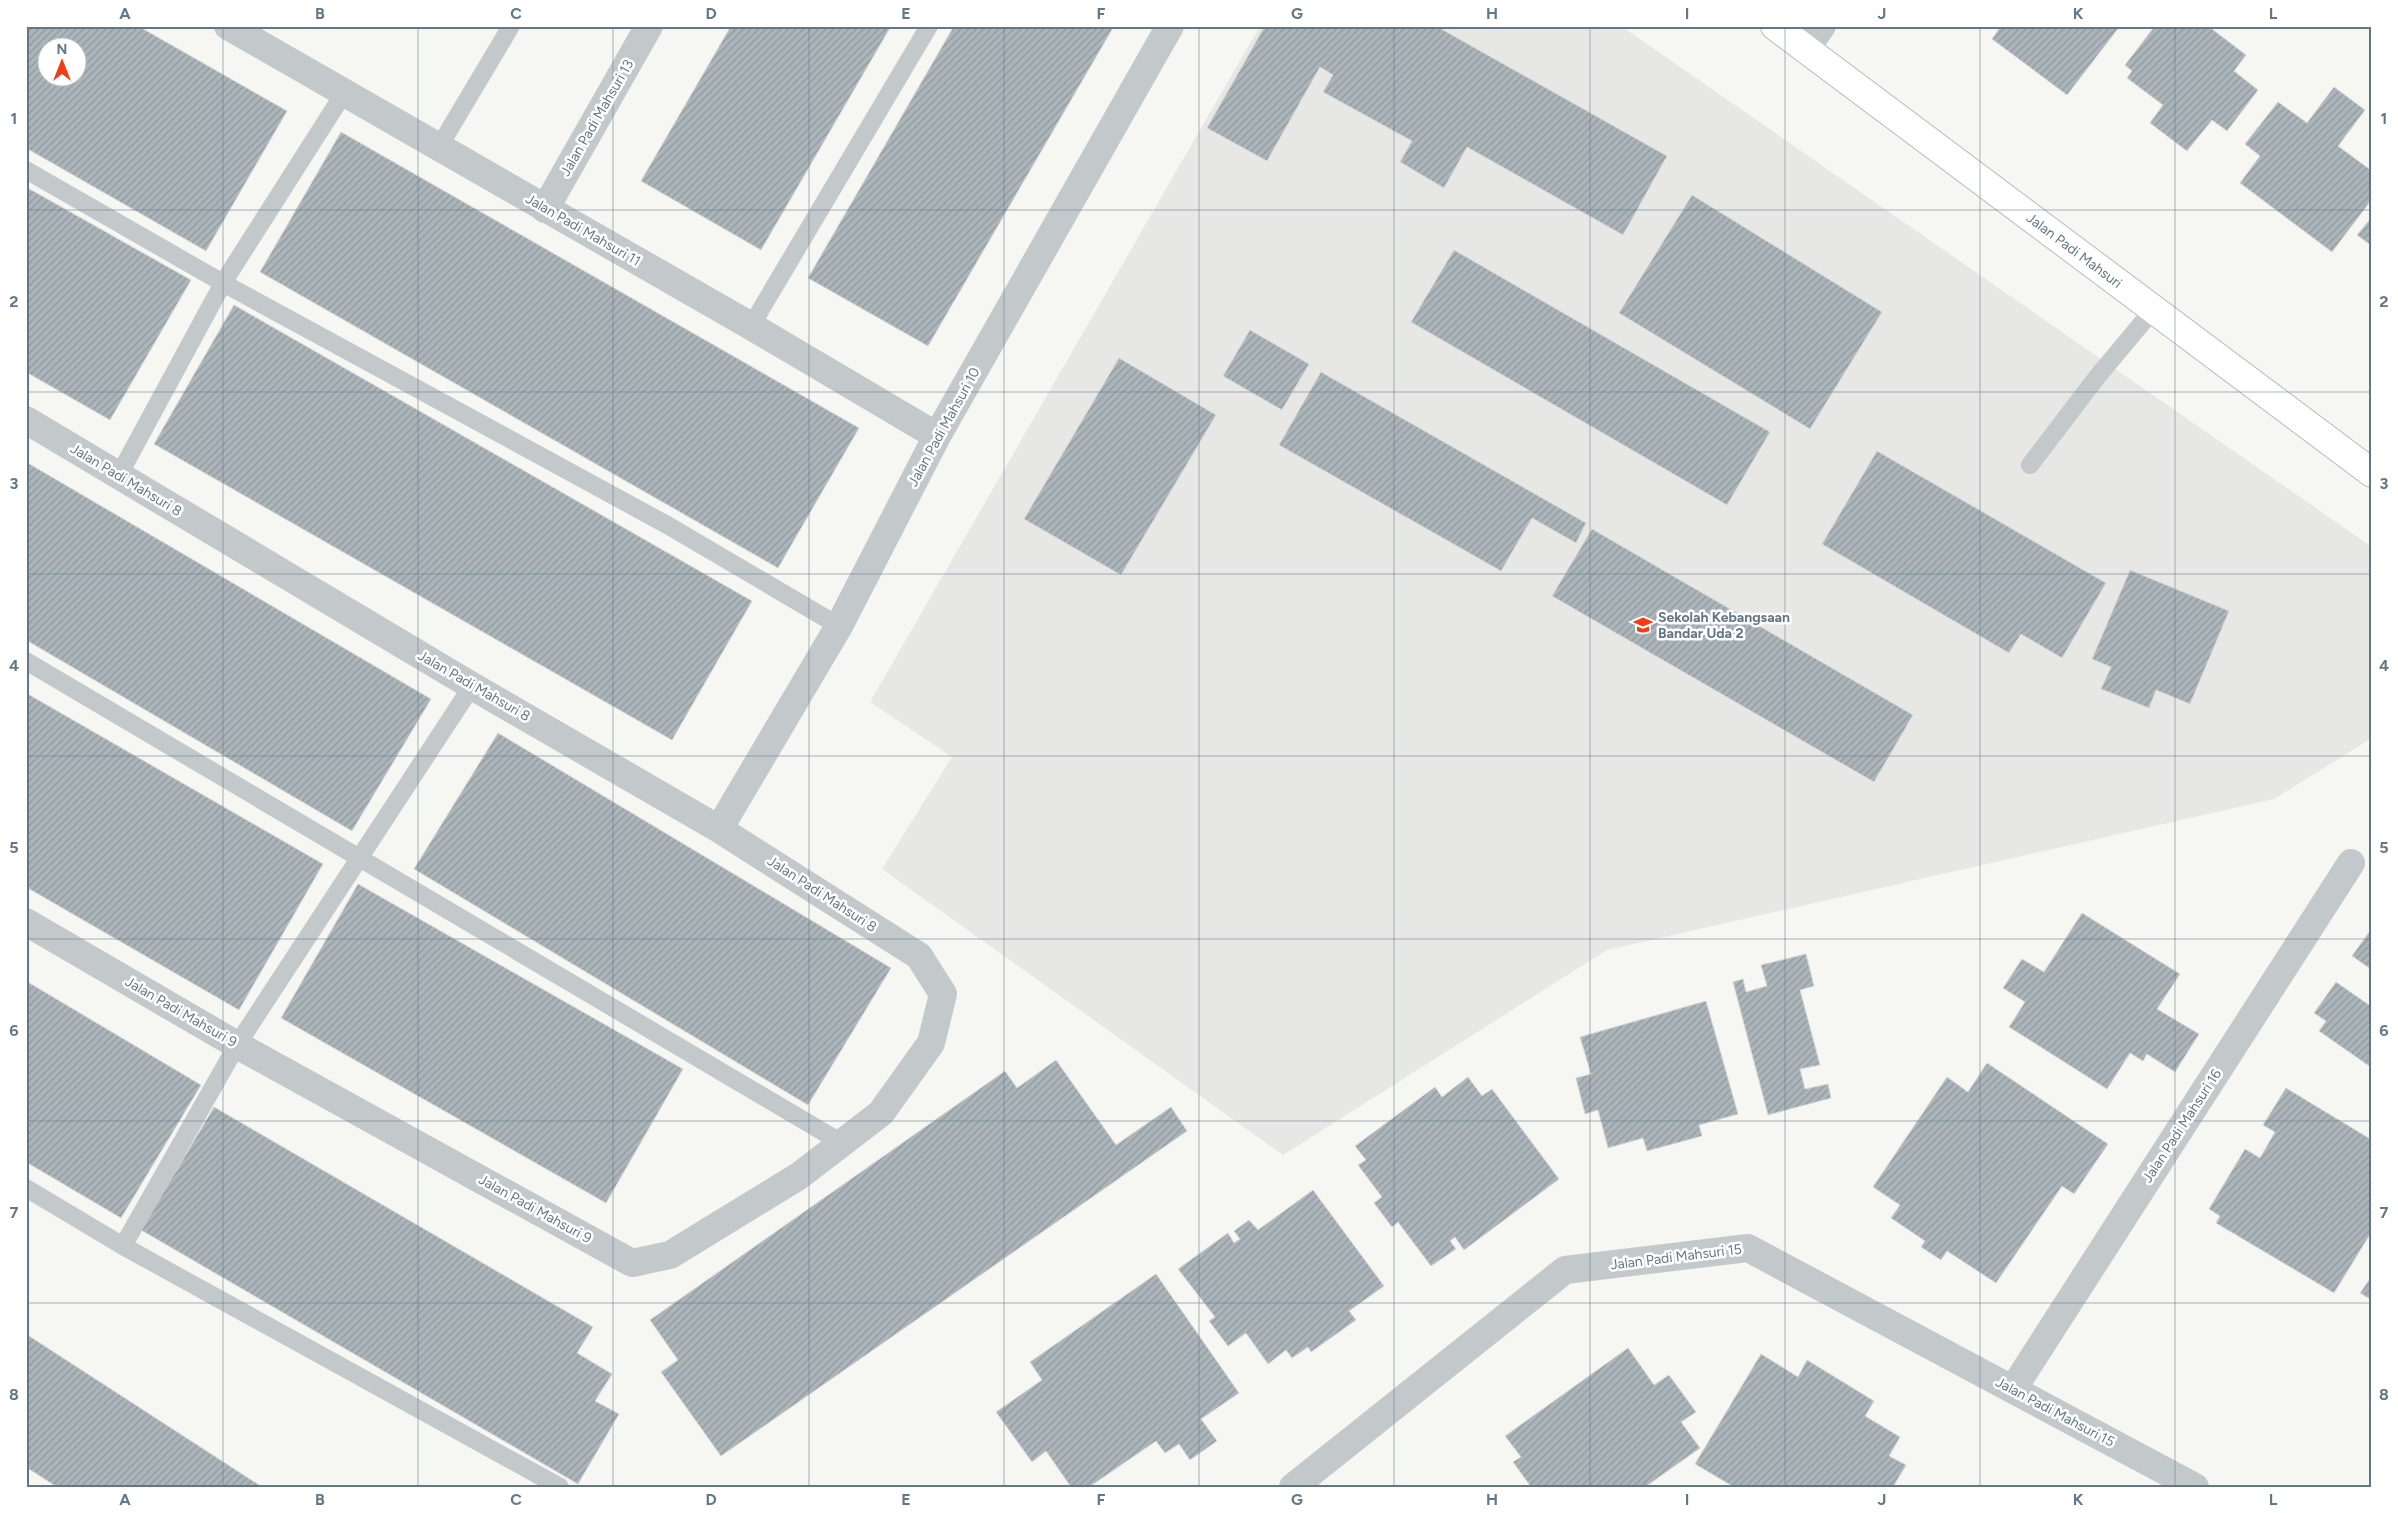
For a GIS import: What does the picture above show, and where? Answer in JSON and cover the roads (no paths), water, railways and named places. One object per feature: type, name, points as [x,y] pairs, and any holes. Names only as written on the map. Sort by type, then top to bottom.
[{"type":"main road","name":"Jalan Padi Mahsuri","points":[[1775,26],[2372,473]]},
{"type":"street","name":"Jalan Padi Mahsuri 11","points":[[228,26],[751,326],[938,436]]},
{"type":"street","name":"Jalan Padi Mahsuri 13","points":[[546,209],[649,26]]},
{"type":"street","name":"Jalan Padi Mahsuri 10","points":[[719,829],[838,626],[938,436],[1170,26]]},
{"type":"street","points":[[1805,50],[1822,26]]},
{"type":"street","name":"Jalan Padi Mahsuri 8","points":[[26,420],[472,686],[719,829],[919,956]]},
{"type":"street","name":"Jalan Padi Mahsuri 16","points":[[2013,1390],[2351,863]]},
{"type":"street","name":"Jalan Padi Mahsuri 9","points":[[26,922],[237,1045],[632,1263],[670,1255],[799,1176],[881,1112],[931,1043],[943,994],[919,956]]},
{"type":"street","name":"Jalan Padi Mahsuri 15","points":[[1293,1487],[1565,1270],[1748,1248],[2195,1487]]},
{"type":"lane","points":[[751,326],[929,26]]},
{"type":"lane","points":[[439,148],[502,29]]},
{"type":"lane","points":[[119,475],[223,282],[344,93]]},
{"type":"lane","points":[[26,170],[223,282],[669,526],[838,626]]},
{"type":"lane","points":[[2030,465],[2097,377],[2153,310]]},
{"type":"lane","points":[[26,661],[842,1143]]},
{"type":"lane","points":[[122,1246],[237,1045],[472,686]]},
{"type":"lane","points":[[26,1188],[122,1246],[560,1487]]},
{"type":"place","name":"Sekolah Kebangsaan Bandar Uda 2","points":[[1643,625]]}]
